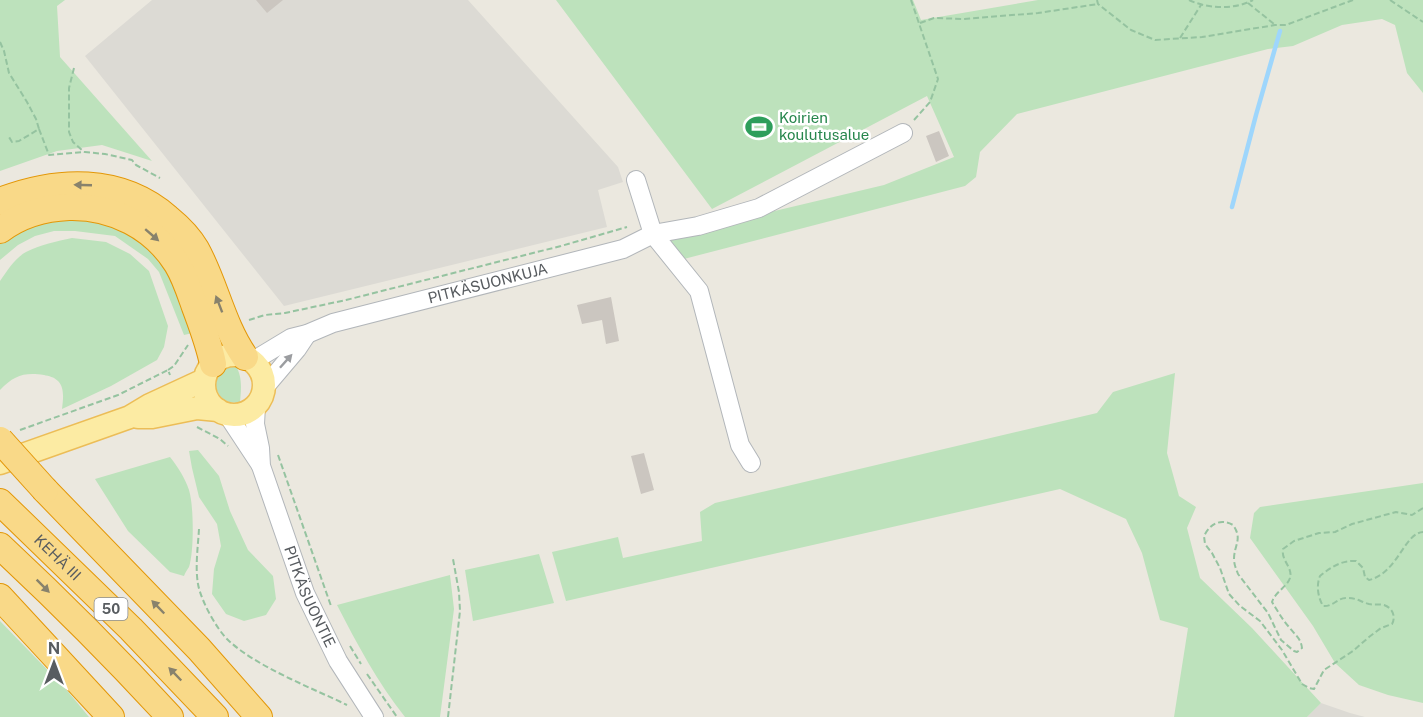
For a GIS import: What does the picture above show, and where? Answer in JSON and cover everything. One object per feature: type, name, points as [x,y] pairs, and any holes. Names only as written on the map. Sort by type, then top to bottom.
[{"type":"highway","points":[[0,201],[40,188],[68,185],[107,187],[147,202],[179,227],[195,247],[204,267],[216,330],[210,346],[208,372]]},
{"type":"highway","points":[[0,230],[32,213],[62,207],[108,212],[138,224],[153,235],[178,265],[186,283],[216,330],[235,343],[249,359]]},
{"type":"highway","points":[[5,437],[45,490],[199,649],[259,717]]},
{"type":"highway","name":"KEHÄ III","points":[[2,503],[131,628],[215,717]]},
{"type":"highway","name":"KEHÄ III","points":[[0,546],[37,580],[170,717]]},
{"type":"highway","points":[[0,597],[111,717]]},
{"type":"main road","points":[[0,463],[130,417],[150,405],[182,401],[197,408],[238,414],[248,412],[260,397],[264,378],[260,369],[249,359],[233,355],[222,357],[182,401]]},
{"type":"main road","points":[[208,372],[204,388],[206,397],[222,412]]},
{"type":"street","name":"PITKÄSUONKUJA","points":[[249,359],[291,338],[350,318],[623,249],[652,227],[698,226],[759,208],[903,133]]},
{"type":"street","points":[[636,180],[652,227],[699,291],[740,445],[751,463]]},
{"type":"street","points":[[260,397],[307,334]]},
{"type":"street","name":"PITKÄSUONTIE","points":[[260,397],[255,424],[257,455],[305,593],[338,661],[374,717]]},
{"type":"street","name":"PITKÄSUONTIE","points":[[222,412],[257,455]]},
{"type":"path","points":[[903,133],[930,102],[938,79],[911,0]]},
{"type":"path","points":[[1189,0],[1201,5],[1233,6],[1253,0]]},
{"type":"path","points":[[920,23],[934,18],[964,20],[1038,13],[1098,2],[1131,30],[1155,40],[1179,39],[1286,25],[1353,0]]},
{"type":"path","points":[[1390,0],[1423,22]]},
{"type":"path","points":[[1248,3],[1275,25]]},
{"type":"path","points":[[1179,39],[1201,5]]},
{"type":"path","points":[[0,42],[9,73],[36,119],[49,155],[85,152],[105,154],[132,160],[136,165],[160,178]]},
{"type":"path","points":[[74,68],[69,87],[69,132],[73,142],[85,152]]},
{"type":"path","points":[[9,137],[13,142],[19,141],[39,129]]},
{"type":"path","points":[[5,437],[118,395],[168,370],[174,366],[191,342],[216,330],[265,315],[346,300],[561,246],[652,227]]},
{"type":"path","points":[[168,370],[190,422],[220,439],[238,455],[257,455],[269,444],[274,445],[331,607]]},
{"type":"path","points":[[1423,508],[1412,515],[1396,512],[1352,524],[1335,532],[1319,533],[1294,541],[1283,549],[1282,557],[1290,576],[1273,597],[1272,602],[1302,644],[1302,648],[1297,652],[1281,640],[1268,613],[1235,566],[1238,535],[1233,525],[1221,521],[1211,525],[1204,536],[1205,544],[1220,568],[1229,594],[1240,606],[1260,621],[1282,650],[1302,684],[1314,689],[1324,670],[1353,651],[1381,628],[1392,624],[1394,619],[1393,613],[1386,605],[1368,604],[1351,598],[1340,599],[1329,606],[1323,606],[1318,586],[1320,576],[1336,565],[1356,561],[1363,568],[1365,577],[1369,580],[1374,579],[1387,570],[1414,535],[1423,532]]},
{"type":"path","points":[[199,529],[198,585],[205,605],[228,640],[269,667],[351,708]]},
{"type":"path","points":[[448,717],[460,611],[453,559]]},
{"type":"path","points":[[347,641],[397,717]]},
{"type":"shaded area","points":[[152,0],[468,0],[618,167],[623,182],[598,190],[607,227],[284,306],[85,56]]},
{"type":"shaded area","points":[[1321,703],[1350,713],[1365,717],[1307,717]]},
{"type":"green space","points":[[0,0],[65,0],[57,6],[60,57],[152,161],[102,145],[57,151],[0,171]]},
{"type":"green space","points":[[556,0],[913,0],[921,20],[1038,0],[1423,0],[1423,93],[1407,73],[1395,25],[1382,19],[1342,25],[1293,46],[1268,49],[1017,114],[980,152],[976,177],[965,186],[680,260],[666,242],[699,229],[884,185],[954,157],[927,96],[712,209]]},
{"type":"green space","points":[[62,217],[116,224],[151,245],[174,274],[197,332],[184,335],[159,272],[148,259],[115,236],[54,231],[35,236],[18,245],[0,260],[0,244],[14,233],[29,226]]},
{"type":"green space","points":[[72,238],[106,242],[130,254],[149,271],[168,326],[164,347],[157,360],[111,386],[62,409],[62,387],[50,376],[31,374],[20,376],[0,390],[0,281],[15,261],[26,252]]},
{"type":"green space","points":[[235,365],[240,378],[240,403],[224,399],[215,386],[221,371]]},
{"type":"green space","points":[[1175,373],[1167,453],[1179,496],[1196,507],[1187,528],[1200,578],[1252,628],[1321,703],[1307,717],[1174,717],[1188,628],[1160,620],[1142,553],[1126,519],[1060,489],[566,601],[552,552],[618,537],[623,558],[702,541],[700,512],[715,503],[1097,413],[1113,392]]},
{"type":"green space","points":[[198,450],[219,476],[230,511],[248,550],[273,576],[276,599],[266,615],[244,621],[226,614],[212,594],[214,569],[221,546],[217,524],[199,497],[192,468],[189,451]]},
{"type":"green space","points":[[170,457],[189,490],[192,507],[192,551],[189,567],[184,576],[170,572],[128,531],[95,479]]},
{"type":"green space","points":[[1423,483],[1423,703],[1359,685],[1335,663],[1313,626],[1250,538],[1254,513],[1260,507]]},
{"type":"green space","points":[[539,554],[554,603],[473,621],[465,570]]},
{"type":"green space","points":[[450,575],[454,609],[440,717],[405,717],[360,649],[337,605]]},
{"type":"green space","points":[[0,621],[65,688],[89,717],[0,717]]},
{"type":"building","points":[[256,0],[283,0],[267,13]]},
{"type":"building","points":[[939,131],[949,156],[936,162],[926,136]]},
{"type":"building","points":[[611,297],[619,341],[606,344],[602,320],[582,324],[577,305]]},
{"type":"building","points":[[644,453],[654,490],[641,494],[631,456]]},
{"type":"waterway","points":[[1232,207],[1280,31]]},
{"type":"place","name":"Koirien koulutusalue","points":[[759,127]]}]
